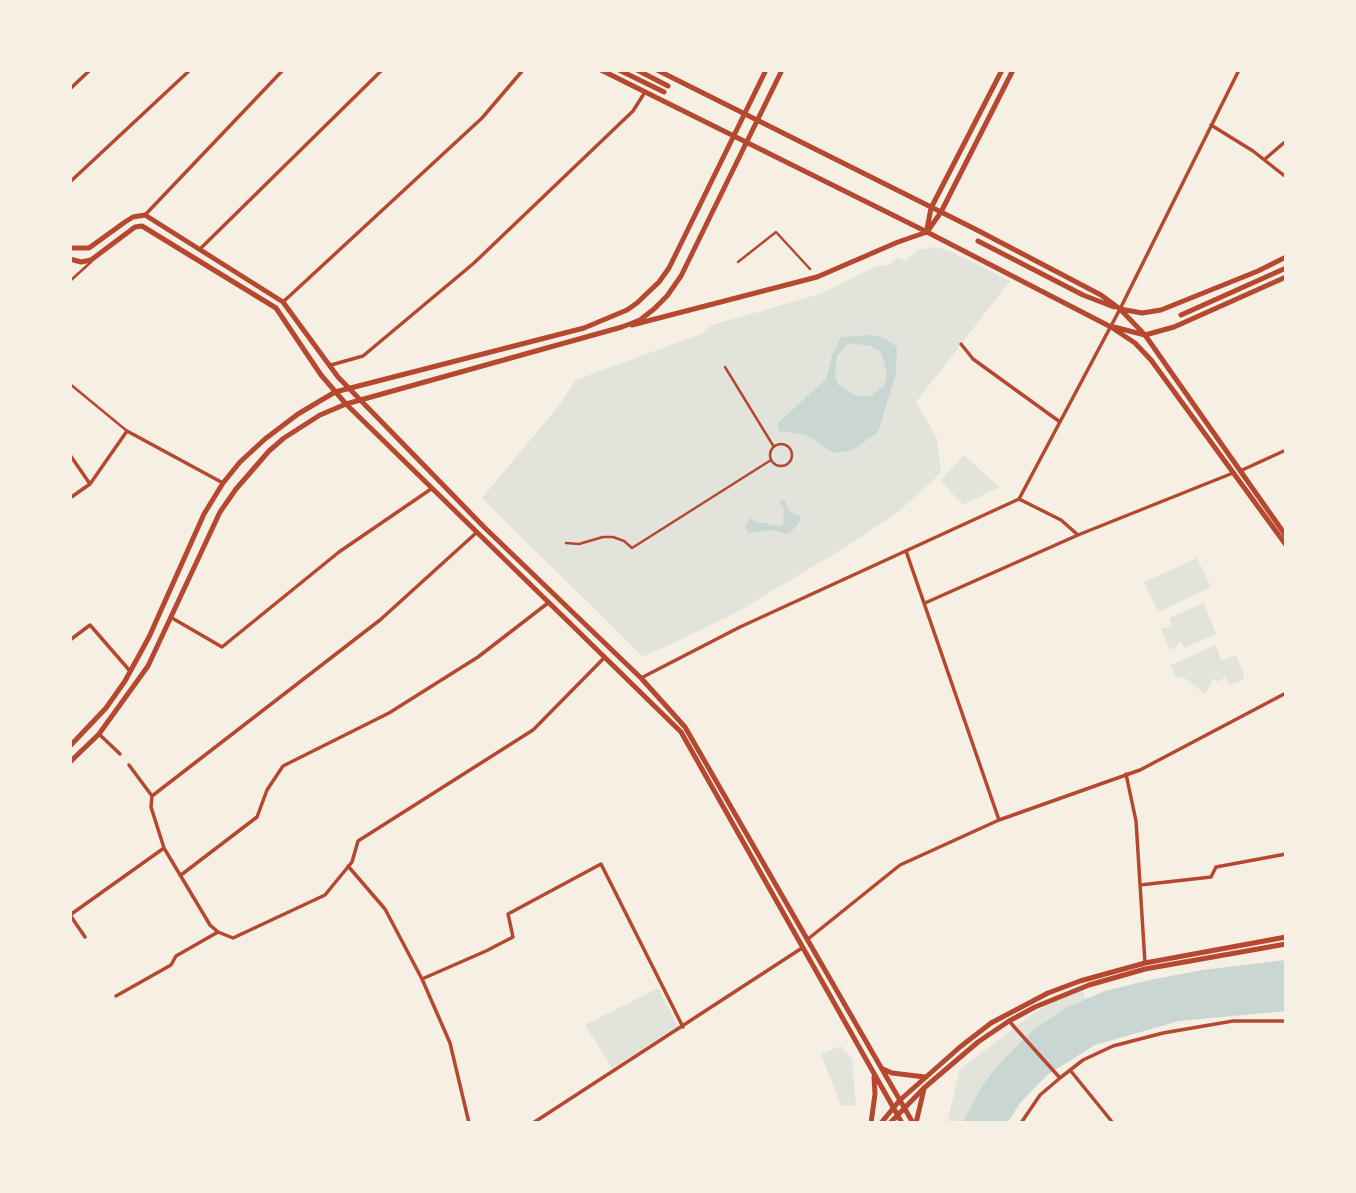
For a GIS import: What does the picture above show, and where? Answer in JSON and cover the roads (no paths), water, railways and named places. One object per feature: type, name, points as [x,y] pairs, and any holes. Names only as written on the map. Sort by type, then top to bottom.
[{"type":"main road","points":[[601,70],[927,232],[1111,327],[1135,343],[1151,360],[1286,536]]},
{"type":"main road","points":[[619,70],[664,92]]},
{"type":"main road","points":[[637,70],[668,86]]},
{"type":"main road","points":[[657,70],[941,212],[1101,295],[1120,309],[1145,335],[1286,545]]},
{"type":"main road","points":[[70,746],[106,708],[131,672],[204,514],[240,462],[298,414],[335,392],[584,328],[627,310],[648,294],[669,268],[766,70]]},
{"type":"main road","points":[[927,232],[931,208],[1002,70]]},
{"type":"main road","points":[[70,762],[99,734],[148,666],[214,525],[236,489],[284,438],[320,415],[360,399],[817,277],[927,232],[941,212],[1013,70]]},
{"type":"main road","points":[[622,327],[640,320],[667,296],[681,276],[782,71]]},
{"type":"main road","points":[[70,248],[89,248],[133,217],[145,215],[283,302],[329,366],[360,399],[484,527],[677,716],[691,735],[914,1123]]},
{"type":"main road","points":[[70,259],[81,262],[96,258],[135,227],[142,226],[276,308],[321,375],[346,404],[681,732],[902,1123]]},
{"type":"main road","points":[[978,241],[1083,295],[1120,309],[1142,313],[1161,310],[1286,257]]},
{"type":"main road","points":[[1181,316],[1286,268]]},
{"type":"main road","points":[[1111,327],[1145,335],[1198,318],[1286,277]]},
{"type":"main road","points":[[881,1123],[900,1100],[960,1046],[1015,1009],[1080,981],[1286,937]]},
{"type":"main road","points":[[890,1123],[924,1088],[978,1042],[1009,1021],[1065,994],[1145,966],[1286,944]]},
{"type":"main road","points":[[882,1068],[892,1073],[925,1077]]},
{"type":"main road","points":[[871,1123],[875,1094],[874,1074]]},
{"type":"main road","points":[[914,1123],[924,1088]]},
{"type":"street","points":[[70,89],[90,70]]},
{"type":"street","points":[[70,182],[190,70]]},
{"type":"street","points":[[145,215],[283,70]]},
{"type":"street","points":[[200,249],[382,70]]},
{"type":"street","points":[[283,302],[482,118],[523,70]]},
{"type":"street","points":[[641,678],[740,627],[1019,499],[1111,327],[1239,70]]},
{"type":"street","points":[[329,366],[363,356],[474,263],[633,111],[645,92]]},
{"type":"street","points":[[1211,125],[1265,159],[1286,177]]},
{"type":"street","points":[[1265,159],[1286,141]]},
{"type":"street","points":[[738,262],[776,232],[810,269]]},
{"type":"street","points":[[70,281],[96,258]]},
{"type":"street","points":[[961,344],[973,359],[1060,422]]},
{"type":"street","points":[[725,367],[774,447]]},
{"type":"street","points":[[70,384],[127,430],[223,483]]},
{"type":"street","points":[[70,498],[90,484],[127,430]]},
{"type":"street","points":[[785,445],[790,449],[792,456],[789,462],[783,466],[776,465],[771,460],[774,447],[785,445]]},
{"type":"street","points":[[925,603],[1078,535],[1286,450]]},
{"type":"street","points":[[70,455],[90,484]]},
{"type":"street","points":[[566,543],[579,544],[613,537],[632,548],[771,460]]},
{"type":"street","points":[[172,618],[222,647],[339,552],[430,489]]},
{"type":"street","points":[[1019,499],[1061,520],[1078,535]]},
{"type":"street","points":[[152,796],[380,620],[476,533]]},
{"type":"street","points":[[905,551],[999,820]]},
{"type":"street","points":[[181,875],[257,817],[267,790],[283,766],[388,713],[478,657],[550,602]]},
{"type":"street","points":[[70,640],[90,625],[131,672]]},
{"type":"street","points":[[129,765],[152,796],[151,807],[164,848],[210,925],[218,932],[233,937],[325,895],[352,862],[358,841],[533,730],[605,657]]},
{"type":"street","points":[[808,939],[900,865],[999,820],[1140,769],[1286,693]]},
{"type":"street","points":[[99,734],[120,754]]},
{"type":"street","points":[[1126,774],[1136,821],[1145,966]]},
{"type":"street","points":[[85,937],[70,915],[164,848]]},
{"type":"street","points":[[1140,885],[1211,877],[1216,867],[1286,854]]},
{"type":"street","points":[[422,979],[513,937],[508,914],[601,864],[683,1027]]},
{"type":"street","points":[[348,866],[385,909],[422,979],[450,1043],[469,1123]]},
{"type":"street","points":[[116,996],[172,965],[177,956],[218,932]]},
{"type":"street","points":[[533,1123],[804,947]]},
{"type":"street","points":[[1009,1021],[1060,1078]]},
{"type":"street","points":[[1021,1123],[1040,1096],[1060,1078],[1083,1060],[1113,1046],[1163,1033],[1233,1021],[1286,1021]]},
{"type":"street","points":[[1070,1070],[1113,1123]]}]
